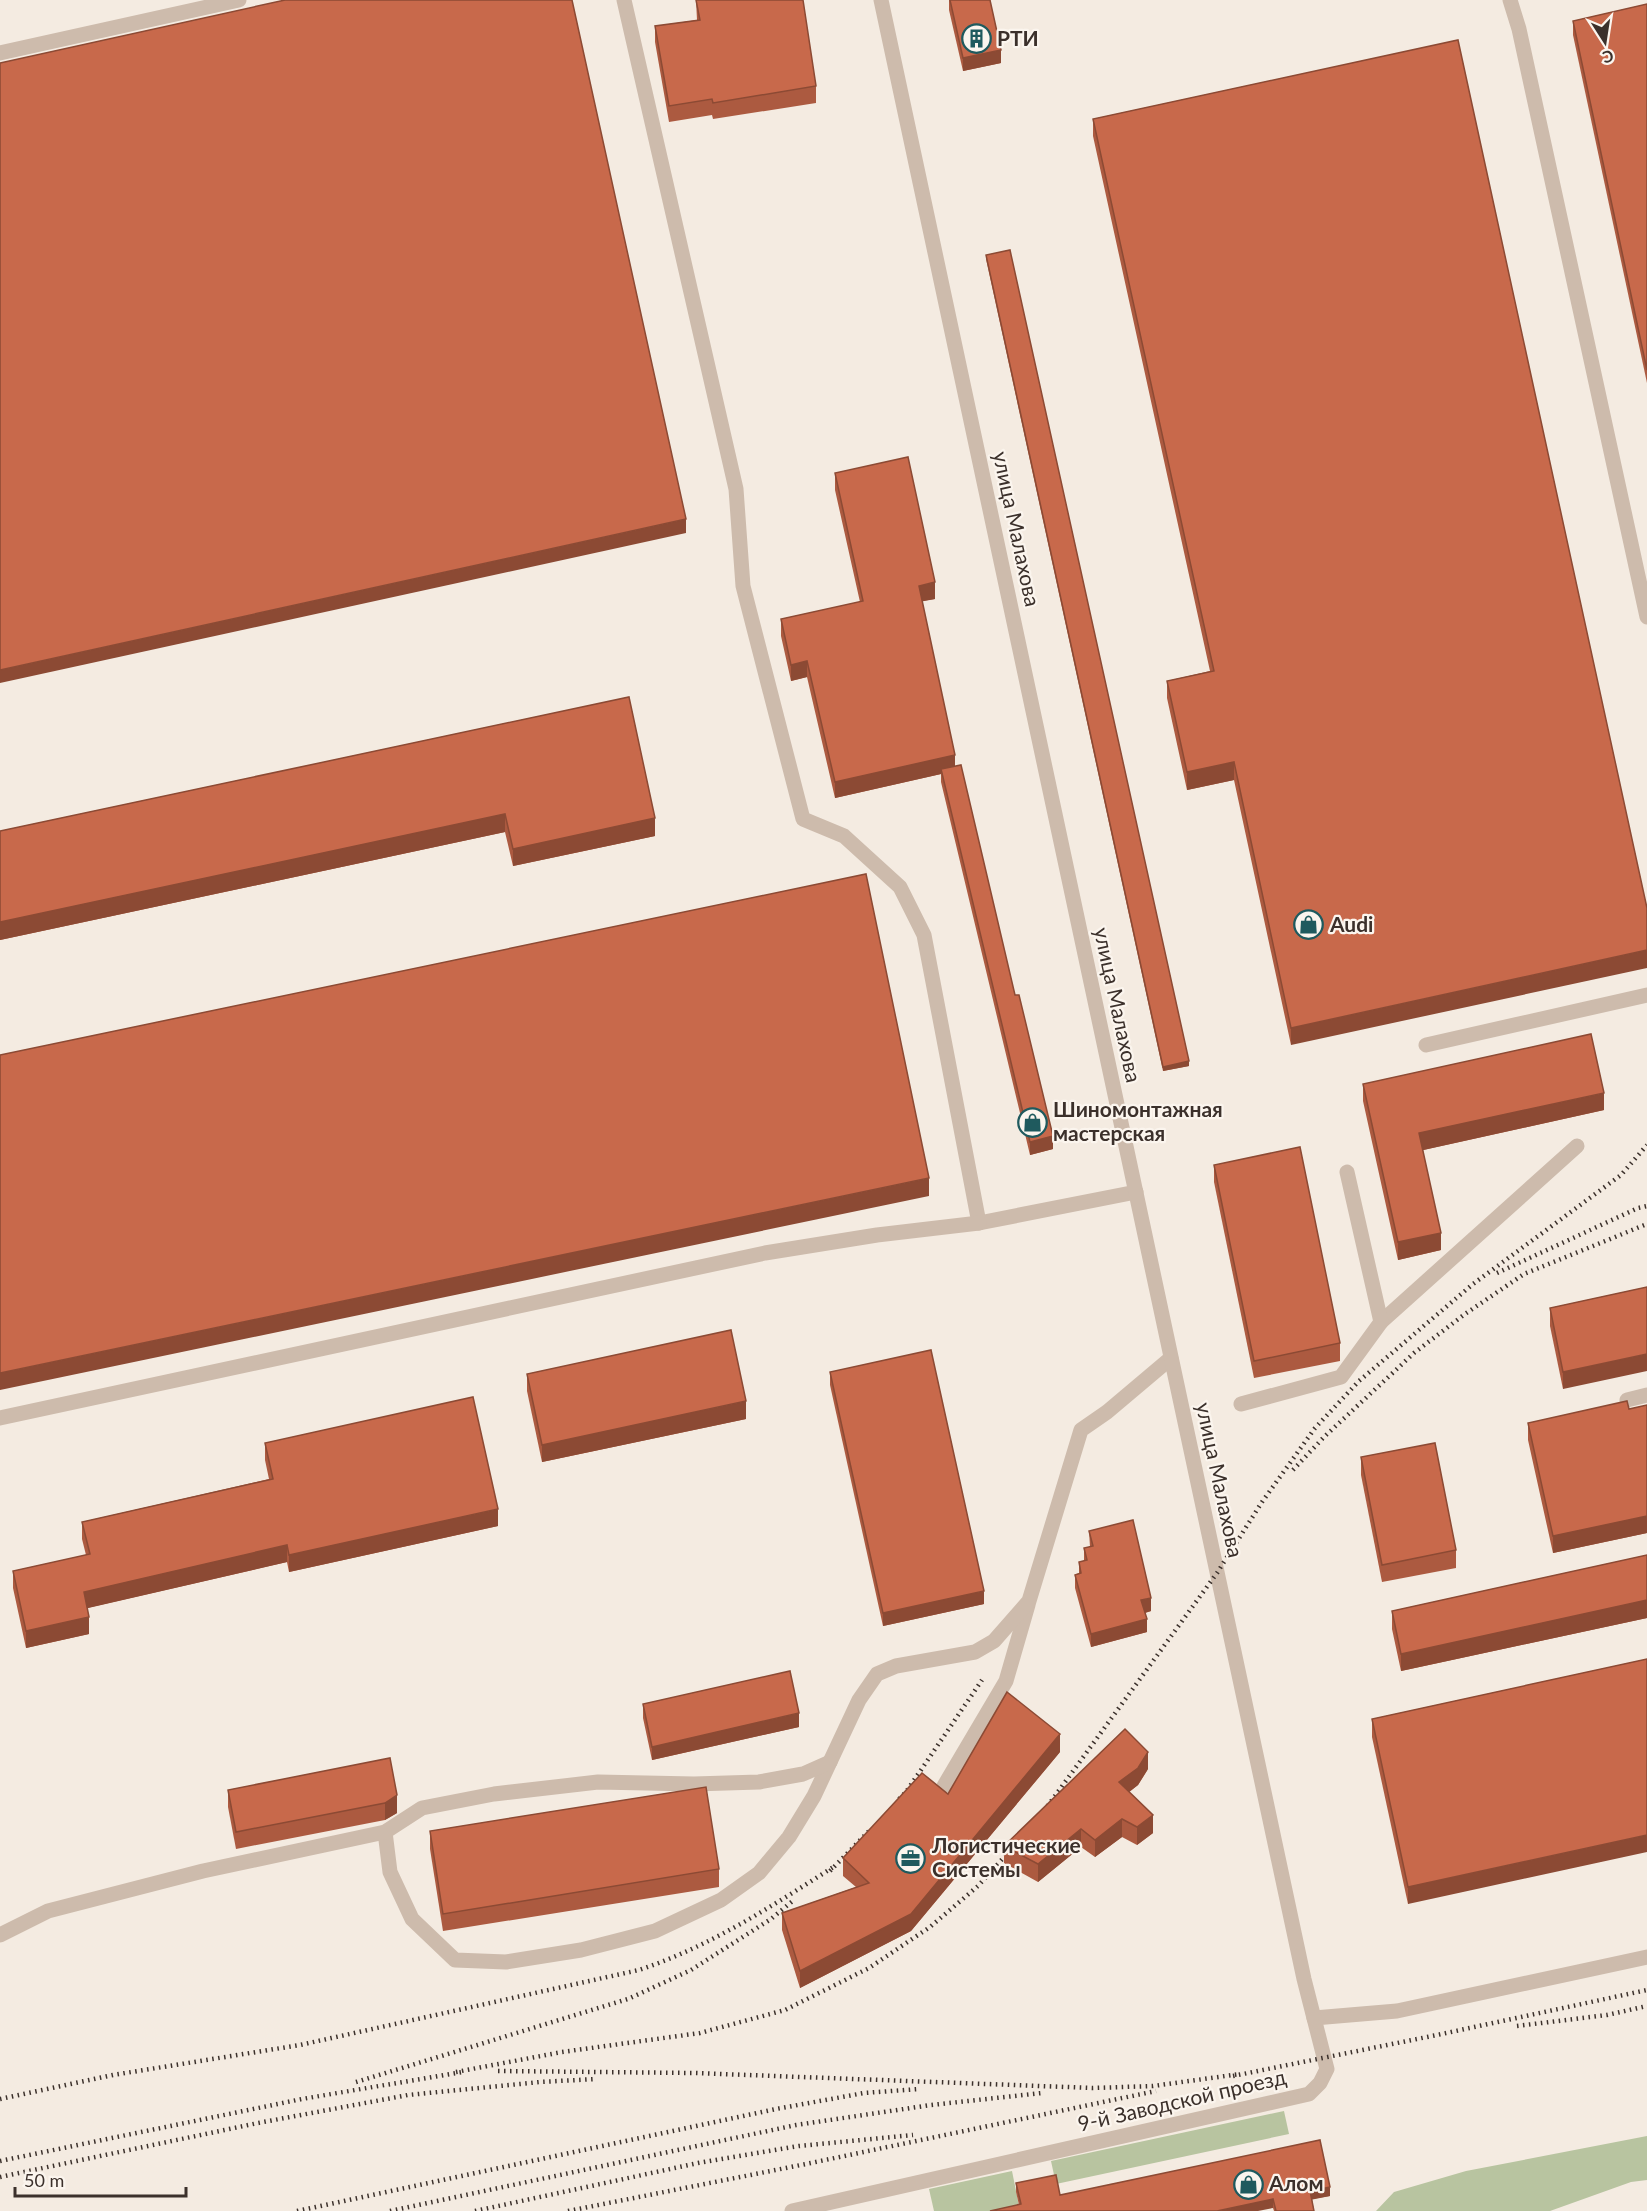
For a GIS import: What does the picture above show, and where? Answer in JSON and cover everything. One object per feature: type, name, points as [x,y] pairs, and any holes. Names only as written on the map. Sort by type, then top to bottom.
[{"type":"street","points":[[0,53],[238,0]]},
{"type":"street","points":[[624,0],[736,489],[743,586],[803,819],[844,836],[900,887],[924,935],[979,1223]]},
{"type":"street","name":"улица Малахова","points":[[881,0],[1314,2018]]},
{"type":"street","points":[[1510,0],[1519,29],[1647,617]]},
{"type":"street","points":[[1426,1045],[1647,995]]},
{"type":"street","points":[[1241,1404],[1341,1377],[1381,1322],[1577,1146]]},
{"type":"street","points":[[1347,1172],[1381,1322]]},
{"type":"street","points":[[0,1418],[765,1253],[876,1235],[979,1223],[1136,1192]]},
{"type":"street","points":[[944,1786],[1006,1681],[1081,1430],[1107,1412],[1171,1358]]},
{"type":"street","points":[[1627,1400],[1647,1395]]},
{"type":"street","points":[[385,1832],[390,1872],[412,1919],[454,1960],[506,1962],[581,1950],[655,1931],[721,1900],[759,1873],[789,1837],[814,1796],[859,1700],[878,1674],[896,1666],[975,1652],[994,1641],[1029,1600]]},
{"type":"street","points":[[0,1935],[48,1911],[59,1908],[203,1870],[385,1832],[422,1808],[494,1794],[598,1782],[694,1784],[759,1782],[803,1774],[830,1762]]},
{"type":"street","points":[[1314,2018],[1397,2011],[1647,1957]]},
{"type":"street","name":"9-й Заводской проезд","points":[[792,2211],[1309,2094],[1320,2083],[1328,2069],[1314,2018]]},
{"type":"green space","points":[[1284,2111],[1289,2134],[1056,2184],[1051,2161]]},
{"type":"green space","points":[[1647,2136],[1647,2180],[1631,2182],[1550,2211],[1376,2211],[1394,2192],[1466,2171]]},
{"type":"green space","points":[[1012,2171],[1020,2211],[934,2211],[929,2189]]},
{"type":"building","points":[[285,0],[572,0],[686,519],[0,670],[0,63]]},
{"type":"building","points":[[696,0],[803,0],[816,86],[713,103],[712,99],[669,106],[655,26],[700,20]]},
{"type":"building","name":"РТИ","points":[[950,0],[990,0],[1001,50],[963,58]]},
{"type":"building","points":[[1647,4],[1647,370],[1573,21]]},
{"type":"building","points":[[1458,40],[1647,908],[1647,950],[1291,1028],[1234,762],[1187,772],[1167,681],[1214,671],[1093,119]]},
{"type":"building","points":[[1010,250],[1189,1061],[1163,1067],[986,255]]},
{"type":"building","points":[[908,457],[935,582],[919,586],[955,755],[835,782],[807,661],[791,665],[781,619],[863,601],[835,473]]},
{"type":"building","points":[[629,697],[655,818],[513,849],[505,814],[0,922],[0,831]]},
{"type":"building","points":[[961,765],[1015,995],[1019,995],[1053,1136],[1030,1142],[941,769]]},
{"type":"building","points":[[866,874],[929,1178],[0,1373],[0,1055]]},
{"type":"building","points":[[1591,1034],[1604,1093],[1419,1133],[1441,1233],[1398,1242],[1363,1084]]},
{"type":"building","points":[[1300,1147],[1340,1343],[1254,1361],[1214,1165]]},
{"type":"building","points":[[1647,1287],[1647,1354],[1563,1372],[1550,1308]]},
{"type":"building","points":[[731,1330],[746,1401],[542,1445],[527,1374]]},
{"type":"building","points":[[931,1350],[984,1591],[883,1613],[830,1372]]},
{"type":"building","points":[[473,1397],[498,1509],[289,1555],[287,1545],[84,1592],[89,1617],[26,1631],[13,1571],[90,1554],[82,1522],[273,1479],[265,1443]]},
{"type":"building","points":[[1627,1401],[1629,1409],[1647,1405],[1647,1516],[1553,1536],[1528,1423]]},
{"type":"building","points":[[1435,1443],[1456,1550],[1382,1565],[1361,1457]]},
{"type":"building","points":[[1133,1520],[1151,1598],[1141,1600],[1147,1619],[1091,1634],[1075,1575],[1081,1573],[1079,1562],[1087,1560],[1084,1548],[1093,1546],[1089,1531]]},
{"type":"building","points":[[1647,1555],[1647,1600],[1401,1654],[1392,1611]]},
{"type":"building","points":[[1647,1659],[1647,1835],[1408,1887],[1372,1719]]},
{"type":"building","points":[[790,1671],[799,1713],[652,1747],[643,1704]]},
{"type":"building","points":[[1007,1692],[1060,1734],[911,1914],[800,1971],[782,1913],[869,1883],[843,1858],[922,1773],[948,1794]]},
{"type":"building","points":[[1125,1729],[1148,1752],[1138,1768],[1119,1782],[1153,1815],[1137,1827],[1122,1819],[1095,1840],[1081,1829],[1038,1864],[1004,1846]]},
{"type":"building","points":[[390,1758],[397,1795],[385,1803],[236,1832],[228,1790]]},
{"type":"building","points":[[706,1787],[719,1869],[443,1914],[430,1831]]},
{"type":"building","points":[[1320,2140],[1330,2187],[1310,2191],[1314,2211],[1276,2211],[1273,2199],[1217,2211],[990,2211],[1021,2204],[1016,2183],[1056,2175],[1060,2195]]},
{"type":"railway","points":[[1044,1811],[1217,1573],[1262,1502],[1315,1428],[1359,1381],[1473,1284],[1621,1175],[1647,1145]]},
{"type":"railway","points":[[1497,1273],[1638,1208],[1647,1206]]},
{"type":"railway","points":[[1293,1470],[1324,1437],[1414,1353],[1465,1314],[1524,1274],[1647,1224]]},
{"type":"railway","points":[[899,1799],[982,1680]]},
{"type":"railway","points":[[830,1871],[870,1830]]},
{"type":"railway","points":[[456,2072],[562,2052],[700,2033],[785,2010],[869,1968],[930,1927],[978,1886],[1015,1845]]},
{"type":"railway","points":[[0,2099],[113,2075],[300,2045],[639,1970],[716,1937],[835,1866]]},
{"type":"railway","points":[[356,2082],[628,1999],[691,1970],[771,1919],[795,1899]]},
{"type":"railway","points":[[1233,2076],[1647,1990]]},
{"type":"railway","points":[[1517,2026],[1607,2015],[1647,2006]]},
{"type":"railway","points":[[498,2071],[695,2073],[1093,2088],[1153,2086],[1240,2074]]},
{"type":"railway","points":[[0,2161],[302,2099],[462,2072]]},
{"type":"railway","points":[[0,2177],[258,2123],[408,2095],[596,2079]]},
{"type":"railway","points":[[297,2211],[776,2109],[864,2093],[919,2089]]},
{"type":"railway","points":[[568,2211],[1156,2091]]},
{"type":"railway","points":[[390,2211],[796,2125],[931,2105],[1042,2093]]},
{"type":"railway","points":[[475,2211],[698,2163],[799,2146],[913,2135]]},
{"type":"place","name":"РТИ","points":[[976,39]]},
{"type":"place","name":"Audi","points":[[1309,925]]},
{"type":"place","name":"Шиномонтажная мастерская","points":[[1032,1122]]},
{"type":"place","name":"Логистические Системы","points":[[911,1858]]},
{"type":"place","name":"Алом","points":[[1248,2184]]}]
